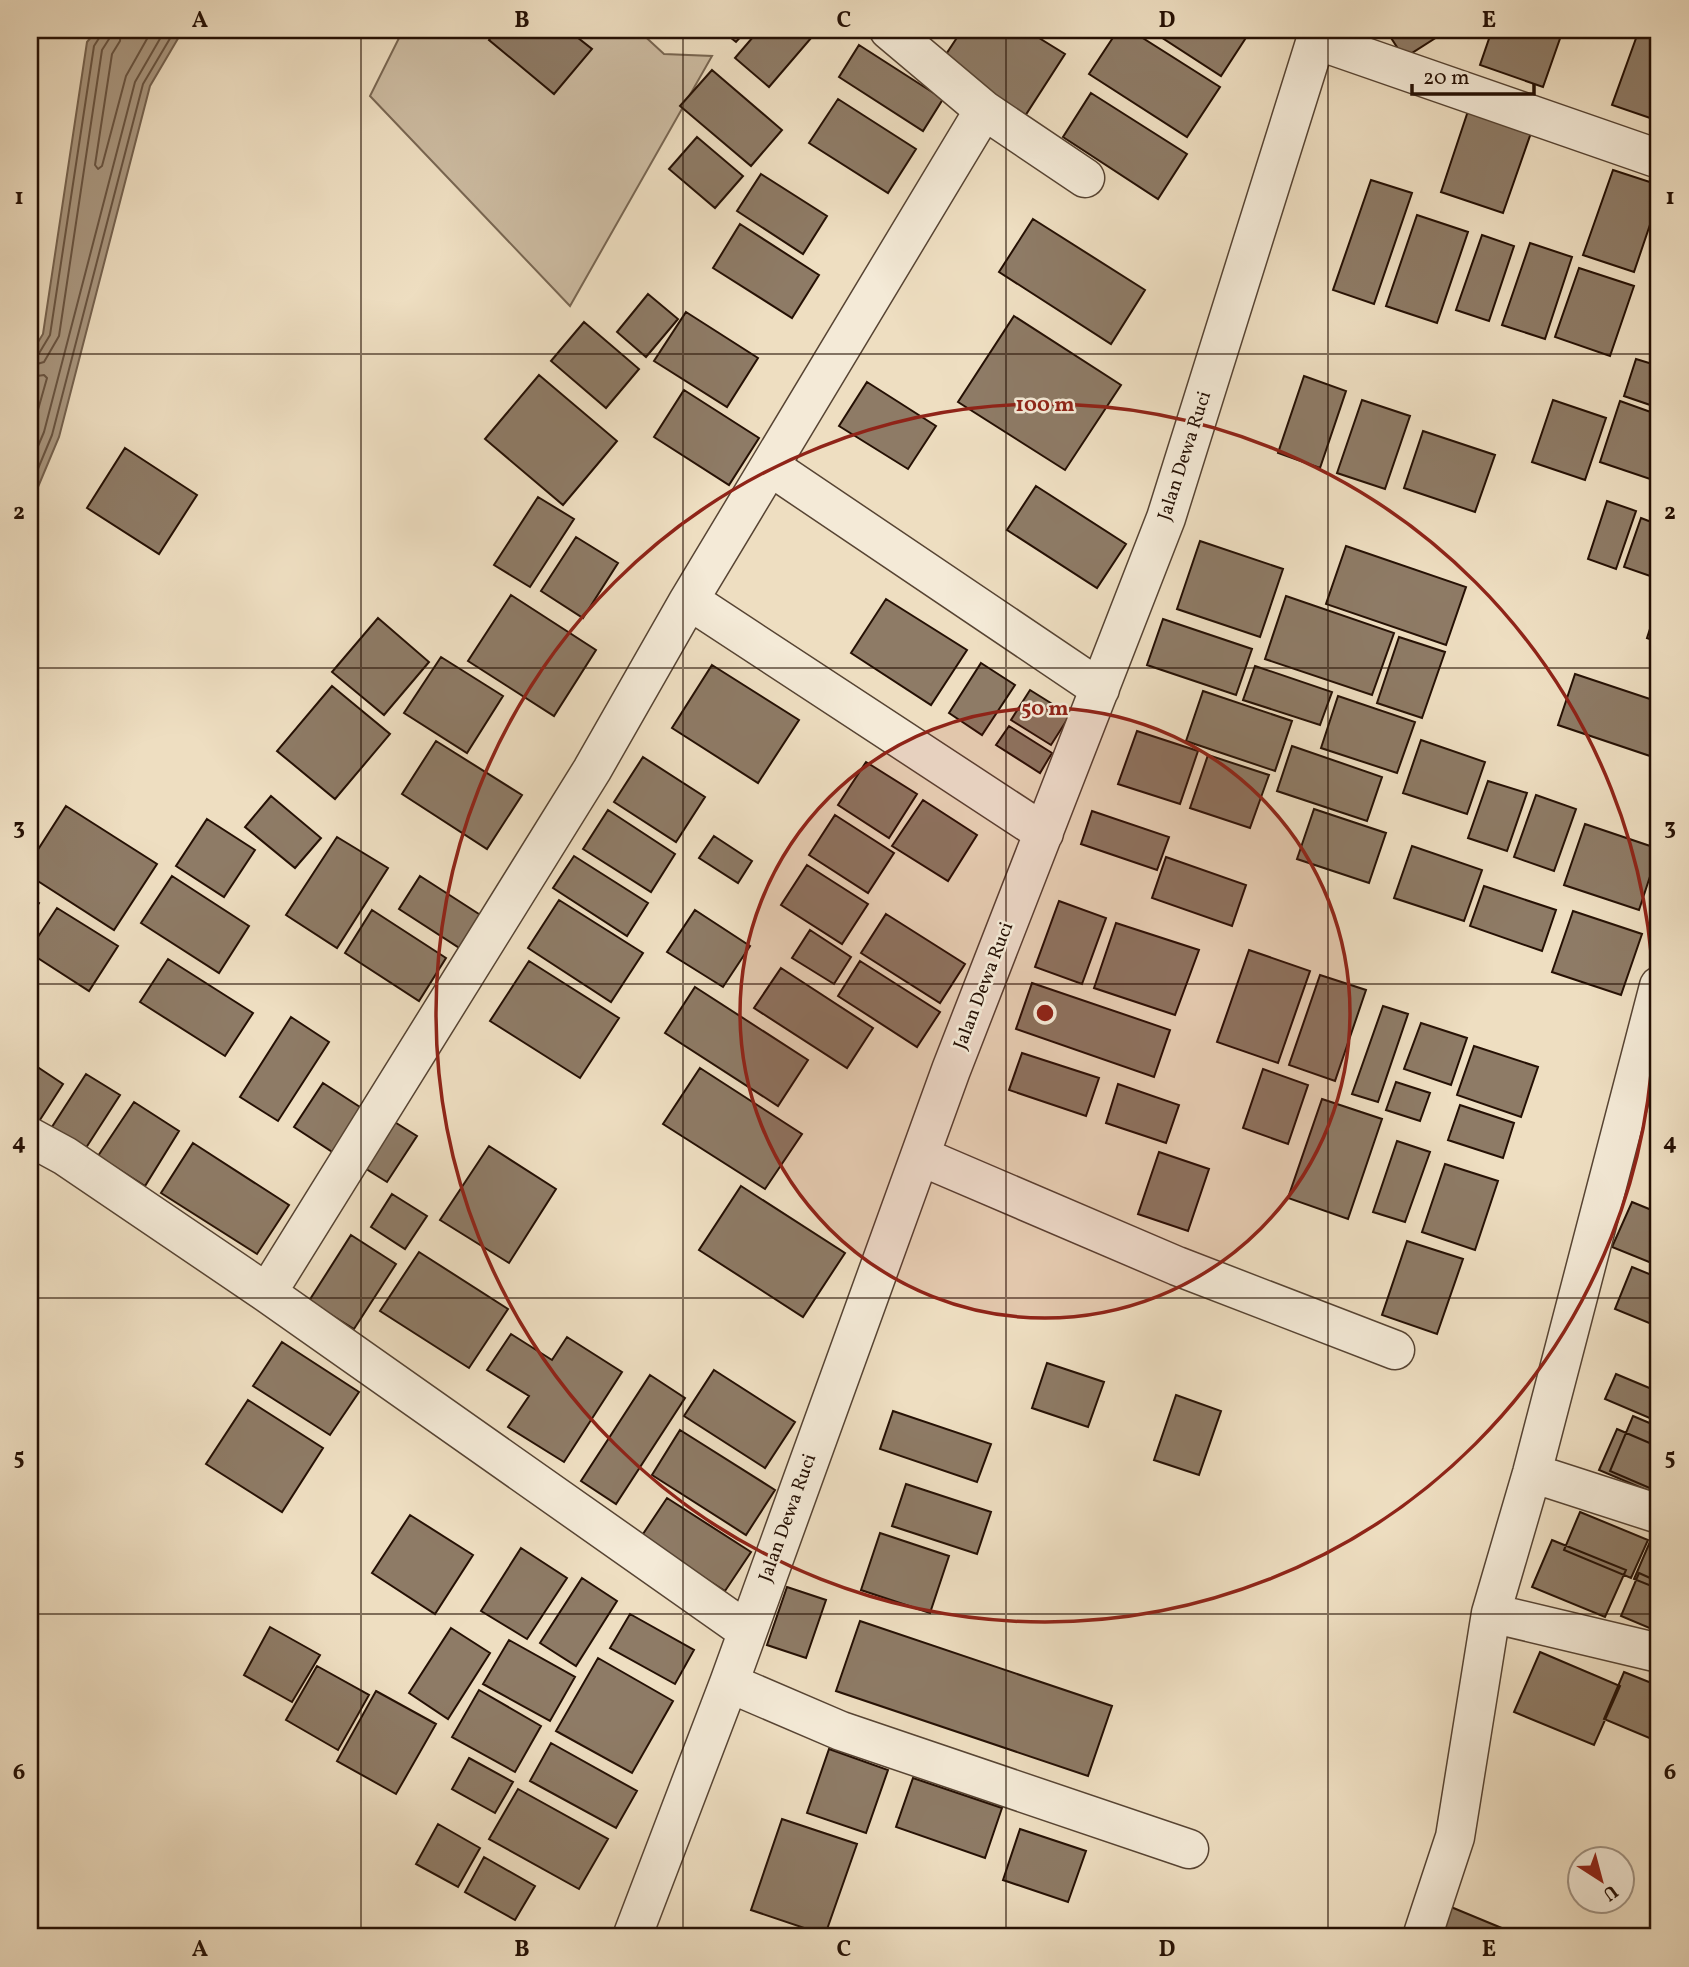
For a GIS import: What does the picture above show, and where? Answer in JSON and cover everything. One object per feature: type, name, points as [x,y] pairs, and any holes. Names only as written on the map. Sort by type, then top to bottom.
[{"type":"street","points":[[889,30],[984,110],[1085,178]]},
{"type":"street","points":[[1318,35],[1659,159]]},
{"type":"street","name":"Jalan Dewa Ruci","points":[[632,1937],[729,1683],[920,1156],[1166,518],[1318,35]]},
{"type":"street","points":[[267,1293],[593,770],[690,600],[895,254],[984,110]]},
{"type":"street","points":[[771,467],[1100,689]]},
{"type":"street","points":[[690,600],[1044,833]]},
{"type":"street","points":[[1422,1937],[1455,1837],[1491,1613],[1532,1472],[1659,986]]},
{"type":"street","points":[[30,1137],[65,1156],[267,1293],[747,1631]]},
{"type":"street","points":[[920,1156],[1177,1266],[1395,1350]]},
{"type":"street","points":[[1532,1472],[1659,1514]]},
{"type":"street","points":[[1491,1613],[1659,1653]]},
{"type":"street","points":[[729,1683],[841,1731],[1189,1849]]},
{"type":"shaded area","points":[[403,30],[638,30],[664,54],[712,56],[570,306],[370,96]]},
{"type":"water","points":[[97,30],[183,30],[150,86],[59,437],[30,506],[30,355],[43,334],[87,42]]},
{"type":"building","points":[[497,30],[568,30],[592,49],[554,94],[489,40]]},
{"type":"building","points":[[721,30],[747,30],[736,42]]},
{"type":"building","points":[[759,30],[818,30],[769,87],[735,58]]},
{"type":"building","points":[[962,30],[1026,30],[1065,54],[1025,116],[941,62]]},
{"type":"building","points":[[1118,30],[1130,30],[1220,87],[1187,137],[1089,74]]},
{"type":"building","points":[[1150,30],[1251,30],[1221,76]]},
{"type":"building","points":[[1386,30],[1448,30],[1404,58]]},
{"type":"building","points":[[1492,30],[1563,30],[1543,87],[1480,65]]},
{"type":"building","points":[[1639,30],[1659,31],[1659,121],[1612,105]]},
{"type":"building","points":[[859,45],[943,99],[923,131],[839,77]]},
{"type":"building","points":[[712,70],[782,130],[751,166],[680,106]]},
{"type":"building","points":[[1091,93],[1187,154],[1158,199],[1063,137]]},
{"type":"building","points":[[838,99],[916,149],[888,193],[809,143]]},
{"type":"building","points":[[1469,108],[1532,130],[1503,213],[1441,192]]},
{"type":"building","points":[[697,137],[743,176],[715,208],[669,169]]},
{"type":"building","points":[[1613,170],[1659,185],[1659,198],[1634,272],[1583,255]]},
{"type":"building","points":[[761,174],[827,216],[803,254],[737,211]]},
{"type":"building","points":[[1371,180],[1412,193],[1374,304],[1333,290]]},
{"type":"building","points":[[1417,215],[1468,232],[1437,323],[1386,306]]},
{"type":"building","points":[[1033,219],[1145,290],[1111,344],[999,272]]},
{"type":"building","points":[[740,224],[819,275],[792,318],[713,268]]},
{"type":"building","points":[[1482,235],[1514,246],[1489,321],[1456,310]]},
{"type":"building","points":[[1530,243],[1572,257],[1545,339],[1502,325]]},
{"type":"building","points":[[1579,268],[1634,286],[1610,356],[1555,337]]},
{"type":"building","points":[[648,294],[678,319],[646,357],[617,332]]},
{"type":"building","points":[[686,312],[758,358],[727,407],[654,361]]},
{"type":"building","points":[[1014,316],[1121,385],[1065,470],[958,402]]},
{"type":"building","points":[[584,322],[639,369],[606,408],[551,361]]},
{"type":"building","points":[[1636,359],[1659,366],[1659,408],[1624,396]]},
{"type":"building","points":[[539,375],[617,441],[563,505],[485,439]]},
{"type":"building","points":[[1304,376],[1346,391],[1320,468],[1278,453]]},
{"type":"building","points":[[867,382],[936,426],[908,469],[839,426]]},
{"type":"building","points":[[684,390],[759,438],[729,485],[654,437]]},
{"type":"building","points":[[1362,400],[1410,416],[1385,489],[1337,473]]},
{"type":"building","points":[[1553,400],[1606,418],[1585,480],[1532,462]]},
{"type":"building","points":[[1620,401],[1659,415],[1659,471],[1656,481],[1600,462]]},
{"type":"building","points":[[1423,431],[1495,455],[1475,512],[1404,488]]},
{"type":"building","points":[[125,448],[197,495],[159,554],[87,508]]},
{"type":"building","points":[[1036,486],[1126,544],[1097,588],[1007,530]]},
{"type":"building","points":[[538,497],[574,519],[530,587],[494,565]]},
{"type":"building","points":[[1607,501],[1636,511],[1616,569],[1588,559]]},
{"type":"building","points":[[1641,518],[1659,525],[1659,579],[1624,567]]},
{"type":"building","points":[[576,537],[618,563],[583,618],[541,591]]},
{"type":"building","points":[[1200,541],[1283,569],[1260,637],[1177,609]]},
{"type":"building","points":[[1346,546],[1466,587],[1446,645],[1326,604]]},
{"type":"building","points":[[511,595],[596,650],[554,716],[468,661]]},
{"type":"building","points":[[1286,596],[1394,633],[1372,695],[1265,659]]},
{"type":"building","points":[[886,599],[967,650],[931,705],[851,653]]},
{"type":"building","points":[[1659,601],[1659,642],[1647,638]]},
{"type":"building","points":[[378,618],[429,662],[384,715],[332,672]]},
{"type":"building","points":[[1163,619],[1252,649],[1236,695],[1147,665]]},
{"type":"building","points":[[1399,637],[1445,652],[1422,718],[1377,703]]},
{"type":"building","points":[[441,657],[503,696],[467,753],[404,713]]},
{"type":"building","points":[[981,663],[1015,685],[982,735],[949,713]]},
{"type":"building","points":[[712,665],[799,720],[758,783],[672,728]]},
{"type":"building","points":[[1255,666],[1332,692],[1320,725],[1243,700]]},
{"type":"building","points":[[1575,674],[1659,702],[1659,759],[1558,725]]},
{"type":"building","points":[[332,686],[390,734],[335,799],[277,751]]},
{"type":"building","points":[[1030,690],[1070,715],[1051,745],[1011,720]]},
{"type":"building","points":[[1203,691],[1292,721],[1275,771],[1186,741]]},
{"type":"building","points":[[1338,696],[1415,722],[1397,773],[1321,748]]},
{"type":"building","points":[[1009,726],[1052,753],[1040,773],[996,745]]},
{"type":"building","points":[[1137,731],[1198,751],[1180,804],[1118,784]]},
{"type":"building","points":[[1421,740],[1485,762],[1467,814],[1403,793]]},
{"type":"building","points":[[436,741],[522,795],[487,849],[402,794]]},
{"type":"building","points":[[1292,746],[1382,777],[1367,821],[1277,791]]},
{"type":"building","points":[[1208,755],[1269,775],[1250,828],[1190,808]]},
{"type":"building","points":[[643,757],[705,797],[676,842],[614,802]]},
{"type":"building","points":[[866,762],[917,794],[889,838],[838,805]]},
{"type":"building","points":[[1488,781],[1527,793],[1507,851],[1468,838]]},
{"type":"building","points":[[1536,795],[1576,809],[1554,871],[1514,857]]},
{"type":"building","points":[[271,796],[321,838],[295,868],[245,827]]},
{"type":"building","points":[[923,800],[977,835],[948,881],[892,846]]},
{"type":"building","points":[[66,806],[157,864],[114,930],[30,876],[30,862]]},
{"type":"building","points":[[1314,809],[1386,833],[1369,883],[1297,859]]},
{"type":"building","points":[[608,810],[675,854],[651,892],[583,849]]},
{"type":"building","points":[[1092,811],[1169,837],[1157,870],[1081,844]]},
{"type":"building","points":[[835,815],[894,853],[868,893],[809,855]]},
{"type":"building","points":[[207,819],[255,850],[224,897],[176,866]]},
{"type":"building","points":[[1585,824],[1659,849],[1639,910],[1564,885]]},
{"type":"building","points":[[714,836],[752,861],[738,883],[699,858]]},
{"type":"building","points":[[337,837],[388,868],[337,948],[286,915]]},
{"type":"building","points":[[1412,846],[1482,870],[1464,921],[1394,898]]},
{"type":"building","points":[[574,856],[648,903],[627,936],[553,888]]},
{"type":"building","points":[[1166,857],[1246,885],[1232,926],[1152,898]]},
{"type":"building","points":[[807,865],[868,904],[842,944],[781,905]]},
{"type":"building","points":[[172,876],[249,926],[219,973],[141,923]]},
{"type":"building","points":[[420,876],[482,916],[461,949],[399,909]]},
{"type":"building","points":[[1484,886],[1556,910],[1542,951],[1470,926]]},
{"type":"building","points":[[30,897],[39,903],[30,918]]},
{"type":"building","points":[[559,900],[643,953],[611,1002],[528,948]]},
{"type":"building","points":[[1059,901],[1106,918],[1082,984],[1035,967]]},
{"type":"building","points":[[57,908],[118,946],[89,991],[30,953]]},
{"type":"building","points":[[372,910],[446,958],[419,1001],[345,953]]},
{"type":"building","points":[[695,910],[750,946],[723,987],[667,952]]},
{"type":"building","points":[[1573,911],[1642,934],[1621,995],[1552,972]]},
{"type":"building","points":[[886,914],[965,964],[940,1003],[861,953]]},
{"type":"building","points":[[1116,923],[1199,950],[1175,1015],[1094,988]]},
{"type":"building","points":[[810,930],[851,957],[834,984],[792,958]]},
{"type":"building","points":[[1249,950],[1310,971],[1278,1063],[1217,1042]]},
{"type":"building","points":[[168,959],[253,1013],[225,1056],[140,1002]]},
{"type":"building","points":[[529,961],[619,1018],[580,1078],[490,1021]]},
{"type":"building","points":[[860,961],[940,1012],[917,1047],[838,996]]},
{"type":"building","points":[[781,968],[873,1028],[847,1068],[754,1008]]},
{"type":"building","points":[[1320,975],[1366,990],[1335,1081],[1289,1065]]},
{"type":"building","points":[[1032,983],[1170,1030],[1154,1077],[1016,1029]]},
{"type":"building","points":[[695,987],[808,1060],[778,1106],[665,1033]]},
{"type":"building","points":[[1383,1006],[1408,1014],[1378,1102],[1352,1094]]},
{"type":"building","points":[[291,1017],[329,1042],[278,1121],[240,1097]]},
{"type":"building","points":[[1421,1023],[1467,1038],[1451,1085],[1404,1069]]},
{"type":"building","points":[[1474,1046],[1538,1067],[1521,1117],[1457,1095]]},
{"type":"building","points":[[1022,1053],[1099,1078],[1086,1116],[1009,1090]]},
{"type":"building","points":[[30,1062],[63,1084],[38,1123],[30,1118]]},
{"type":"building","points":[[700,1068],[802,1134],[765,1189],[663,1124]]},
{"type":"building","points":[[1263,1069],[1308,1085],[1288,1144],[1243,1128]]},
{"type":"building","points":[[86,1074],[120,1095],[84,1151],[50,1130]]},
{"type":"building","points":[[1396,1082],[1430,1093],[1420,1121],[1386,1110]]},
{"type":"building","points":[[323,1083],[363,1109],[334,1153],[294,1127]]},
{"type":"building","points":[[1118,1084],[1179,1105],[1166,1143],[1106,1123]]},
{"type":"building","points":[[1322,1099],[1382,1119],[1348,1219],[1288,1198]]},
{"type":"building","points":[[134,1102],[179,1131],[145,1186],[98,1156]]},
{"type":"building","points":[[1460,1105],[1514,1123],[1503,1158],[1448,1140]]},
{"type":"building","points":[[385,1116],[417,1136],[387,1182],[355,1162]]},
{"type":"building","points":[[1397,1141],[1430,1152],[1405,1222],[1373,1212]]},
{"type":"building","points":[[193,1143],[289,1205],[257,1254],[161,1193]]},
{"type":"building","points":[[489,1146],[556,1189],[509,1263],[440,1220]]},
{"type":"building","points":[[1159,1152],[1209,1169],[1188,1231],[1138,1214]]},
{"type":"building","points":[[1445,1164],[1498,1181],[1475,1250],[1422,1232]]},
{"type":"building","points":[[741,1186],[845,1253],[803,1317],[699,1250]]},
{"type":"building","points":[[392,1194],[427,1216],[405,1249],[371,1227]]},
{"type":"building","points":[[1632,1202],[1659,1213],[1659,1266],[1612,1247]]},
{"type":"building","points":[[351,1235],[396,1264],[354,1329],[309,1301]]},
{"type":"building","points":[[1407,1241],[1463,1259],[1437,1334],[1382,1315]]},
{"type":"building","points":[[419,1252],[508,1309],[469,1368],[380,1311]]},
{"type":"building","points":[[1632,1267],[1659,1278],[1659,1327],[1615,1309]]},
{"type":"building","points":[[511,1334],[552,1360],[567,1337],[622,1372],[564,1462],[508,1427],[529,1396],[487,1370]]},
{"type":"building","points":[[282,1342],[359,1392],[330,1435],[253,1386]]},
{"type":"building","points":[[1047,1363],[1104,1382],[1088,1427],[1032,1408]]},
{"type":"building","points":[[714,1370],[795,1422],[765,1468],[684,1416]]},
{"type":"building","points":[[1616,1374],[1659,1392],[1659,1422],[1605,1399]]},
{"type":"building","points":[[650,1375],[685,1398],[616,1504],[581,1481]]},
{"type":"building","points":[[1176,1395],[1221,1411],[1199,1475],[1154,1460]]},
{"type":"building","points":[[248,1400],[323,1448],[282,1512],[206,1464]]},
{"type":"building","points":[[893,1411],[991,1444],[977,1482],[880,1449]]},
{"type":"building","points":[[1633,1416],[1659,1427],[1659,1492],[1610,1471]]},
{"type":"building","points":[[1617,1429],[1659,1447],[1659,1474],[1651,1492],[1599,1470]]},
{"type":"building","points":[[680,1430],[775,1490],[746,1535],[652,1475]]},
{"type":"building","points":[[906,1484],[991,1512],[977,1554],[892,1526]]},
{"type":"building","points":[[667,1498],[751,1552],[725,1591],[641,1537]]},
{"type":"building","points":[[1580,1512],[1648,1540],[1631,1578],[1564,1550]]},
{"type":"building","points":[[410,1515],[473,1555],[435,1614],[372,1573]]},
{"type":"building","points":[[1655,1530],[1659,1532],[1659,1589],[1634,1579]]},
{"type":"building","points":[[880,1533],[949,1556],[930,1613],[861,1590]]},
{"type":"building","points":[[1552,1540],[1626,1570],[1605,1617],[1532,1587]]},
{"type":"building","points":[[521,1548],[567,1578],[527,1639],[481,1611]]},
{"type":"building","points":[[1639,1573],[1659,1582],[1659,1632],[1621,1616]]},
{"type":"building","points":[[582,1578],[617,1601],[576,1666],[540,1643]]},
{"type":"building","points":[[787,1587],[826,1600],[806,1658],[767,1645]]},
{"type":"building","points":[[630,1614],[694,1650],[675,1684],[610,1648]]},
{"type":"building","points":[[860,1621],[1112,1706],[1088,1776],[836,1691]]},
{"type":"building","points":[[270,1627],[320,1655],[292,1702],[244,1675]]},
{"type":"building","points":[[451,1628],[490,1653],[448,1719],[409,1693]]},
{"type":"building","points":[[509,1640],[575,1677],[550,1721],[483,1684]]},
{"type":"building","points":[[1540,1652],[1620,1686],[1594,1745],[1514,1712]]},
{"type":"building","points":[[598,1658],[673,1701],[632,1773],[556,1731]]},
{"type":"building","points":[[317,1666],[369,1695],[338,1750],[286,1720]]},
{"type":"building","points":[[1624,1672],[1659,1686],[1659,1742],[1604,1719]]},
{"type":"building","points":[[479,1690],[541,1726],[515,1772],[452,1737]]},
{"type":"building","points":[[376,1691],[436,1724],[396,1794],[337,1761]]},
{"type":"building","points":[[551,1743],[637,1791],[616,1828],[530,1781]]},
{"type":"building","points":[[829,1749],[888,1770],[866,1833],[807,1813]]},
{"type":"building","points":[[469,1758],[513,1782],[495,1813],[452,1789]]},
{"type":"building","points":[[913,1778],[1002,1808],[985,1858],[896,1827]]},
{"type":"building","points":[[518,1789],[608,1839],[579,1889],[489,1839]]},
{"type":"building","points":[[782,1819],[857,1844],[825,1935],[751,1910]]},
{"type":"building","points":[[438,1824],[480,1848],[458,1887],[416,1864]]},
{"type":"building","points":[[1020,1829],[1086,1851],[1068,1902],[1003,1880]]},
{"type":"building","points":[[484,1857],[535,1886],[515,1920],[465,1892]]},
{"type":"building","points":[[1451,1907],[1521,1936],[1439,1937]]}]
